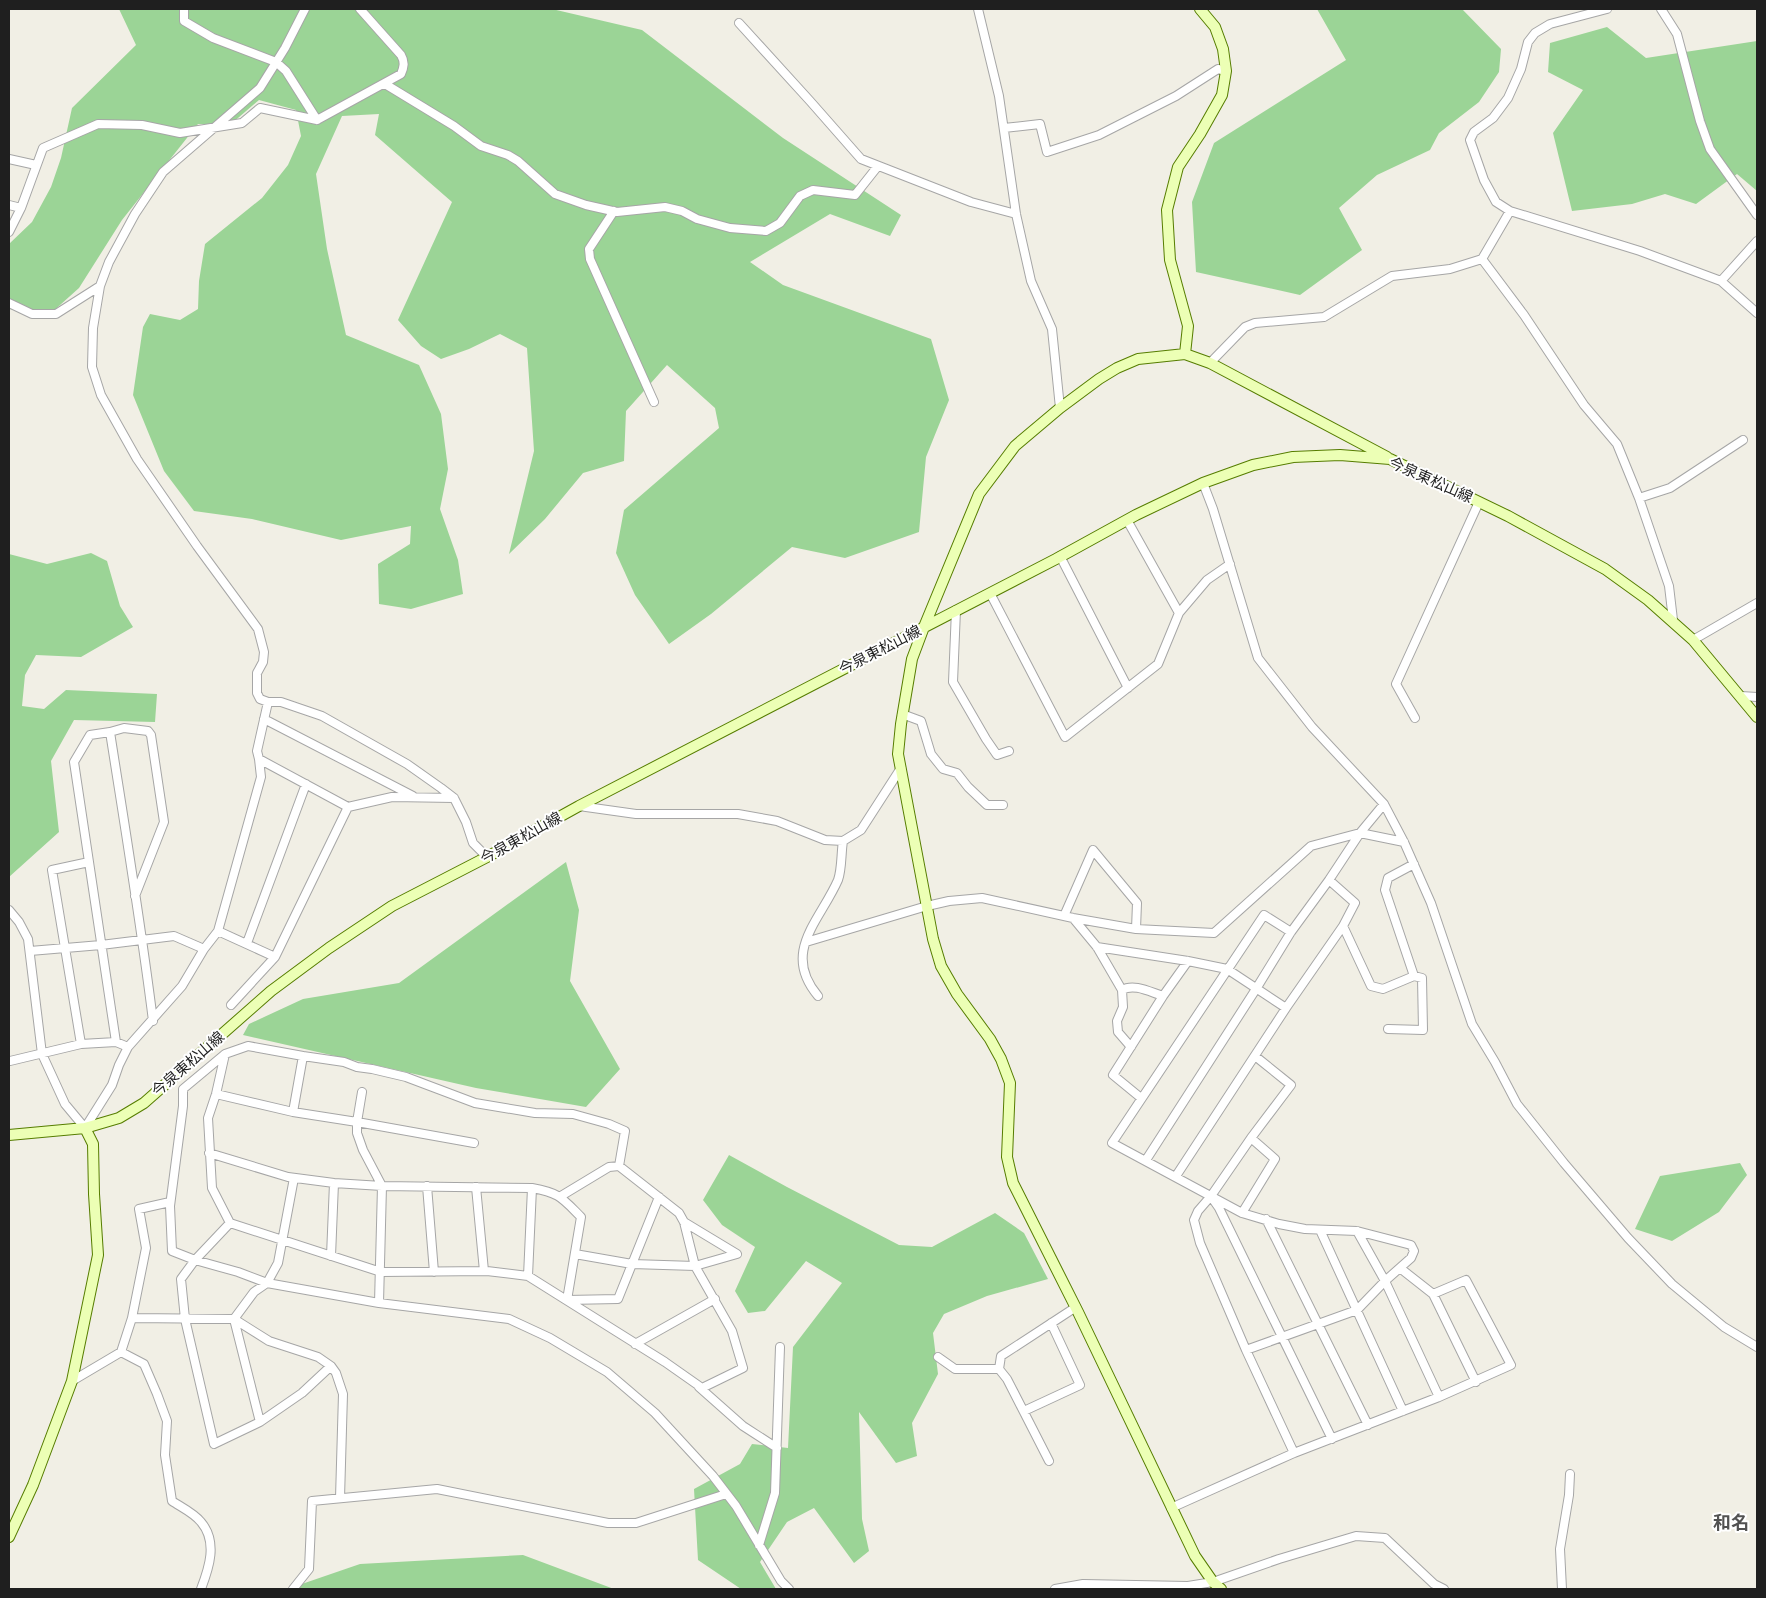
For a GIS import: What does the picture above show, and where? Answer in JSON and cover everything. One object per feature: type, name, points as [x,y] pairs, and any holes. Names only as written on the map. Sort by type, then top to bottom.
[{"type":"street","points":[[184,9],[184,21],[213,38],[276,62],[286,71],[317,120]]},
{"type":"street","points":[[305,9],[291,38],[260,88],[163,172],[135,214],[100,286],[93,328],[92,367],[101,395],[138,459],[197,546],[258,628],[264,652],[263,662],[257,673],[257,693],[260,699],[268,702],[282,702],[322,716],[407,764],[454,798],[466,822],[472,843],[487,857]]},
{"type":"street","points":[[9,232],[21,208],[43,148],[98,124],[142,125],[180,133],[242,123],[260,108],[317,120],[401,74],[404,60],[360,9]]},
{"type":"street","points":[[978,9],[999,96],[1016,214],[1031,280],[1052,330],[1060,408]]},
{"type":"street","points":[[1185,354],[1188,326],[1170,260],[1167,210],[1178,167],[1222,96],[1226,71],[1223,49],[1215,27],[1200,9]]},
{"type":"street","points":[[1607,9],[1550,24],[1535,33],[1528,42],[1521,69],[1508,98],[1493,118],[1474,132],[1470,140],[1484,180],[1496,202],[1510,211],[1640,251],[1721,281],[1757,313]]},
{"type":"street","points":[[1661,9],[1676,34],[1700,121],[1710,149],[1757,215]]},
{"type":"street","points":[[739,23],[860,159],[971,202],[1016,214]]},
{"type":"street","points":[[1004,128],[1040,124],[1047,152],[1099,135],[1176,96],[1218,69],[1226,71]]},
{"type":"street","points":[[385,84],[454,126],[481,146],[508,155],[518,161],[555,194],[614,211],[665,207],[682,211],[697,219],[730,228],[766,231],[780,223],[800,196],[813,190],[855,195],[878,166]]},
{"type":"street","points":[[9,159],[36,165]]},
{"type":"street","points":[[9,205],[21,208]]},
{"type":"street","points":[[614,211],[589,249],[590,259],[654,402]]},
{"type":"street","points":[[1210,364],[1245,327],[1255,323],[1324,317],[1392,276],[1450,269],[1482,259],[1510,211]]},
{"type":"street","points":[[1721,281],[1757,241]]},
{"type":"street","points":[[1482,259],[1524,315],[1584,405],[1617,444],[1639,498],[1669,586],[1673,620]]},
{"type":"street","points":[[9,303],[32,314],[56,314],[100,286]]},
{"type":"street","points":[[1217,1586],[1195,1556],[1076,1307],[1013,1183],[1008,1158],[1010,1083],[1002,1059],[990,1038],[958,994],[941,966],[933,939],[898,754],[902,714],[912,659],[979,494],[1015,446],[1060,408],[1117,368],[1138,359],[1185,354],[1210,364],[1390,459]]},
{"type":"street","points":[[1639,498],[1670,488],[1743,440]]},
{"type":"street","name":"今泉東松山線","points":[[9,1135],[85,1128],[119,1118],[144,1103],[271,991],[328,948],[392,906],[1126,520],[1203,482],[1253,465],[1293,457],[1340,455],[1390,459],[1508,516],[1605,569],[1673,620],[1693,640],[1757,717]]},
{"type":"street","points":[[1203,482],[1214,510],[1258,658],[1312,727],[1384,804],[1404,842],[1431,903],[1472,1024],[1517,1104],[1615,1223],[1672,1284],[1724,1326],[1757,1347]]},
{"type":"street","points":[[1415,718],[1396,684],[1480,502]]},
{"type":"street","points":[[1126,520],[1179,614]]},
{"type":"street","points":[[1060,556],[1128,688]]},
{"type":"street","points":[[990,593],[1065,737],[1158,664],[1179,614],[1207,580],[1230,564]]},
{"type":"street","points":[[1693,640],[1757,603]]},
{"type":"street","points":[[956,610],[953,682],[986,740],[997,755],[1009,751]]},
{"type":"street","points":[[1741,696],[1757,697]]},
{"type":"street","points":[[85,1128],[106,1096],[128,1047],[182,986],[204,949],[218,931],[261,777],[257,751],[268,702]]},
{"type":"street","points":[[902,714],[921,721],[931,754],[943,769],[958,773],[968,788],[987,805],[1003,805]]},
{"type":"street","points":[[264,719],[417,797]]},
{"type":"street","points":[[116,1042],[74,762],[90,735],[124,728],[148,731],[151,735],[164,822],[135,896]]},
{"type":"street","points":[[110,732],[143,939],[153,1021]]},
{"type":"street","points":[[259,759],[348,807],[392,797],[454,798]]},
{"type":"street","points":[[579,806],[636,814],[738,814],[777,821],[825,840],[843,841],[860,830],[901,768]]},
{"type":"street","points":[[247,943],[306,784]]},
{"type":"street","points":[[1146,1160],[1256,990],[1291,932],[1360,833],[1384,804]]},
{"type":"street","points":[[231,1004],[275,957],[348,807]]},
{"type":"street","points":[[806,942],[927,906],[949,901],[982,898],[1072,918],[1136,929],[1214,933],[1311,846],[1360,833],[1404,842]]},
{"type":"street","points":[[818,996],[802,969],[804,950],[809,932],[839,878],[843,841]]},
{"type":"street","points":[[1064,916],[1093,850],[1137,903],[1136,929]]},
{"type":"street","points":[[80,1044],[52,870],[89,862]]},
{"type":"street","points":[[1414,864],[1388,878],[1385,890],[1414,976]]},
{"type":"street","points":[[1176,1176],[1286,1008],[1343,926],[1355,903],[1329,880]]},
{"type":"street","points":[[9,910],[19,922],[28,939],[42,1054],[65,1104],[85,1128],[93,1144],[98,1255],[72,1381],[33,1485],[9,1537]]},
{"type":"street","points":[[1246,1350],[1357,1310],[1411,1258],[1414,1251],[1411,1245],[1357,1231],[1320,1230],[1287,1226],[1242,1213],[1112,1143],[1140,1098],[1264,915],[1291,932]]},
{"type":"street","points":[[1072,918],[1097,947],[1122,990],[1123,1007],[1117,1022],[1118,1032],[1131,1047]]},
{"type":"street","points":[[1343,926],[1371,986],[1383,989],[1414,976],[1422,978],[1423,1030],[1388,1029]]},
{"type":"street","points":[[218,931],[275,957]]},
{"type":"street","points":[[30,951],[174,936],[204,949]]},
{"type":"street","points":[[1097,947],[1188,960],[1227,969],[1256,990],[1286,1008]]},
{"type":"street","points":[[1140,1098],[1112,1076],[1188,960]]},
{"type":"street","points":[[1122,990],[1128,986],[1163,996]]},
{"type":"street","points":[[10,1061],[80,1044],[116,1042],[128,1047]]},
{"type":"street","points":[[183,1089],[225,1054],[248,1046],[344,1062],[357,1067],[406,1077],[475,1102],[535,1113],[573,1114],[609,1124],[625,1131],[619,1166]]},
{"type":"street","points":[[225,1054],[216,1094],[208,1118],[209,1153],[212,1188],[230,1224],[381,1272],[484,1271],[528,1276],[665,1362],[699,1386],[743,1426],[777,1448]]},
{"type":"street","points":[[293,1112],[303,1056]]},
{"type":"street","points":[[1255,1056],[1291,1085],[1211,1196],[1198,1211],[1194,1220],[1200,1243],[1246,1350],[1294,1453]]},
{"type":"street","points":[[167,1082],[183,1089]]},
{"type":"street","points":[[183,1089],[183,1106],[170,1202],[172,1251],[267,1283],[379,1303],[508,1319],[550,1338],[607,1372],[655,1413],[713,1476],[736,1506],[781,1581],[789,1589]]},
{"type":"street","points":[[362,1092],[357,1133],[363,1150],[382,1186],[379,1303]]},
{"type":"street","points":[[216,1094],[293,1112],[474,1143]]},
{"type":"street","points":[[1242,1213],[1275,1159],[1251,1138]]},
{"type":"street","points":[[209,1153],[294,1178],[334,1183],[382,1186],[532,1188],[547,1190],[561,1196],[581,1217],[567,1300]]},
{"type":"street","points":[[561,1196],[609,1167],[619,1166],[679,1213],[684,1222],[696,1266],[732,1331],[743,1368],[702,1388],[699,1386]]},
{"type":"street","points":[[234,1319],[254,1292],[267,1283],[278,1263],[294,1178]]},
{"type":"street","points":[[331,1256],[334,1183]]},
{"type":"street","points":[[427,1186],[434,1272]]},
{"type":"street","points":[[476,1187],[484,1271]]},
{"type":"street","points":[[528,1276],[532,1188]]},
{"type":"street","points":[[1211,1196],[1220,1208],[1332,1439]]},
{"type":"street","points":[[567,1300],[618,1299],[659,1197]]},
{"type":"street","points":[[72,1381],[120,1352],[132,1318],[146,1248],[138,1209],[170,1202]]},
{"type":"street","points":[[1266,1219],[1368,1425]]},
{"type":"street","points":[[575,1254],[632,1264],[696,1266],[737,1254],[684,1222]]},
{"type":"street","points":[[230,1224],[195,1260],[181,1279],[185,1319],[214,1444],[260,1422],[302,1393],[331,1366]]},
{"type":"street","points":[[1320,1230],[1403,1411]]},
{"type":"street","points":[[1357,1231],[1386,1281],[1439,1397]]},
{"type":"street","points":[[1400,1268],[1433,1294],[1476,1382]]},
{"type":"street","points":[[1171,1508],[1294,1453],[1476,1382],[1511,1365],[1466,1280],[1433,1294]]},
{"type":"street","points":[[634,1344],[715,1299]]},
{"type":"street","points":[[999,1370],[1001,1356],[1076,1307]]},
{"type":"street","points":[[132,1318],[234,1319],[269,1341],[318,1357],[331,1366],[336,1373],[343,1394],[340,1498]]},
{"type":"street","points":[[234,1319],[260,1422]]},
{"type":"street","points":[[1024,1411],[1080,1385],[1051,1323]]},
{"type":"street","points":[[759,1544],[775,1493],[780,1347]]},
{"type":"street","points":[[120,1352],[144,1364],[167,1421],[165,1455],[172,1501],[200,1520],[207,1530],[211,1558],[200,1589]]},
{"type":"street","points":[[938,1357],[955,1369],[999,1370],[1008,1379],[1049,1462]]},
{"type":"street","points":[[1562,1589],[1560,1549],[1569,1495],[1570,1474]]},
{"type":"street","points":[[293,1589],[309,1569],[312,1501],[437,1490],[608,1522],[636,1522],[726,1494]]},
{"type":"street","points":[[1055,1589],[1084,1584],[1188,1588],[1217,1586],[1279,1560],[1356,1536],[1385,1538],[1434,1584],[1444,1589]]},
{"type":"green space","points":[[119,9],[552,9],[642,30],[783,138],[901,215],[890,236],[830,214],[750,262],[783,285],[931,339],[949,400],[926,457],[919,532],[845,558],[792,547],[711,614],[669,644],[635,595],[616,553],[624,510],[719,428],[715,408],[667,365],[626,411],[624,461],[583,473],[545,519],[509,554],[534,451],[527,348],[500,334],[469,349],[441,359],[421,346],[398,320],[452,202],[375,135],[379,114],[342,116],[316,174],[327,249],[346,335],[419,365],[441,414],[448,469],[440,509],[458,560],[463,594],[411,609],[379,604],[378,564],[410,544],[411,526],[341,540],[252,519],[194,511],[164,471],[133,395],[143,327],[150,314],[180,320],[198,309],[199,281],[205,244],[262,198],[288,165],[301,136],[296,110],[259,100],[231,124],[198,124],[122,220],[79,288],[50,314],[9,309],[9,244],[32,222],[51,187],[61,158],[72,108],[136,45]]},
{"type":"green space","points":[[1317,9],[1462,9],[1501,49],[1499,72],[1479,102],[1439,133],[1430,150],[1377,175],[1339,208],[1362,250],[1300,295],[1196,272],[1192,202],[1214,143],[1346,60]]},
{"type":"green space","points":[[1607,27],[1646,58],[1757,41],[1757,191],[1737,174],[1696,204],[1665,194],[1632,204],[1572,211],[1553,133],[1583,90],[1548,72],[1550,43]]},
{"type":"green space","points":[[91,553],[107,561],[120,606],[133,627],[81,657],[36,655],[25,675],[22,706],[44,709],[66,690],[157,694],[155,722],[74,720],[51,761],[59,832],[9,877],[9,554],[47,564]]},
{"type":"green space","points":[[566,862],[579,910],[570,981],[620,1069],[586,1107],[476,1088],[243,1035],[249,1024],[303,999],[399,983]]},
{"type":"green space","points":[[729,1155],[899,1245],[932,1247],[995,1213],[1024,1233],[1048,1279],[987,1296],[944,1314],[933,1333],[938,1374],[912,1423],[917,1456],[896,1463],[859,1412],[862,1519],[869,1551],[854,1563],[814,1508],[787,1522],[760,1562],[776,1589],[741,1589],[698,1560],[694,1489],[740,1464],[752,1444],[788,1448],[793,1347],[842,1283],[806,1261],[765,1311],[748,1313],[735,1291],[755,1247],[722,1225],[703,1200]]},
{"type":"green space","points":[[1740,1163],[1747,1175],[1719,1212],[1672,1241],[1635,1229],[1660,1176]]},
{"type":"green space","points":[[523,1555],[614,1589],[295,1589],[296,1586],[360,1564]]},
{"type":"district","name":"和名","points":[[1731,1523]]}]
